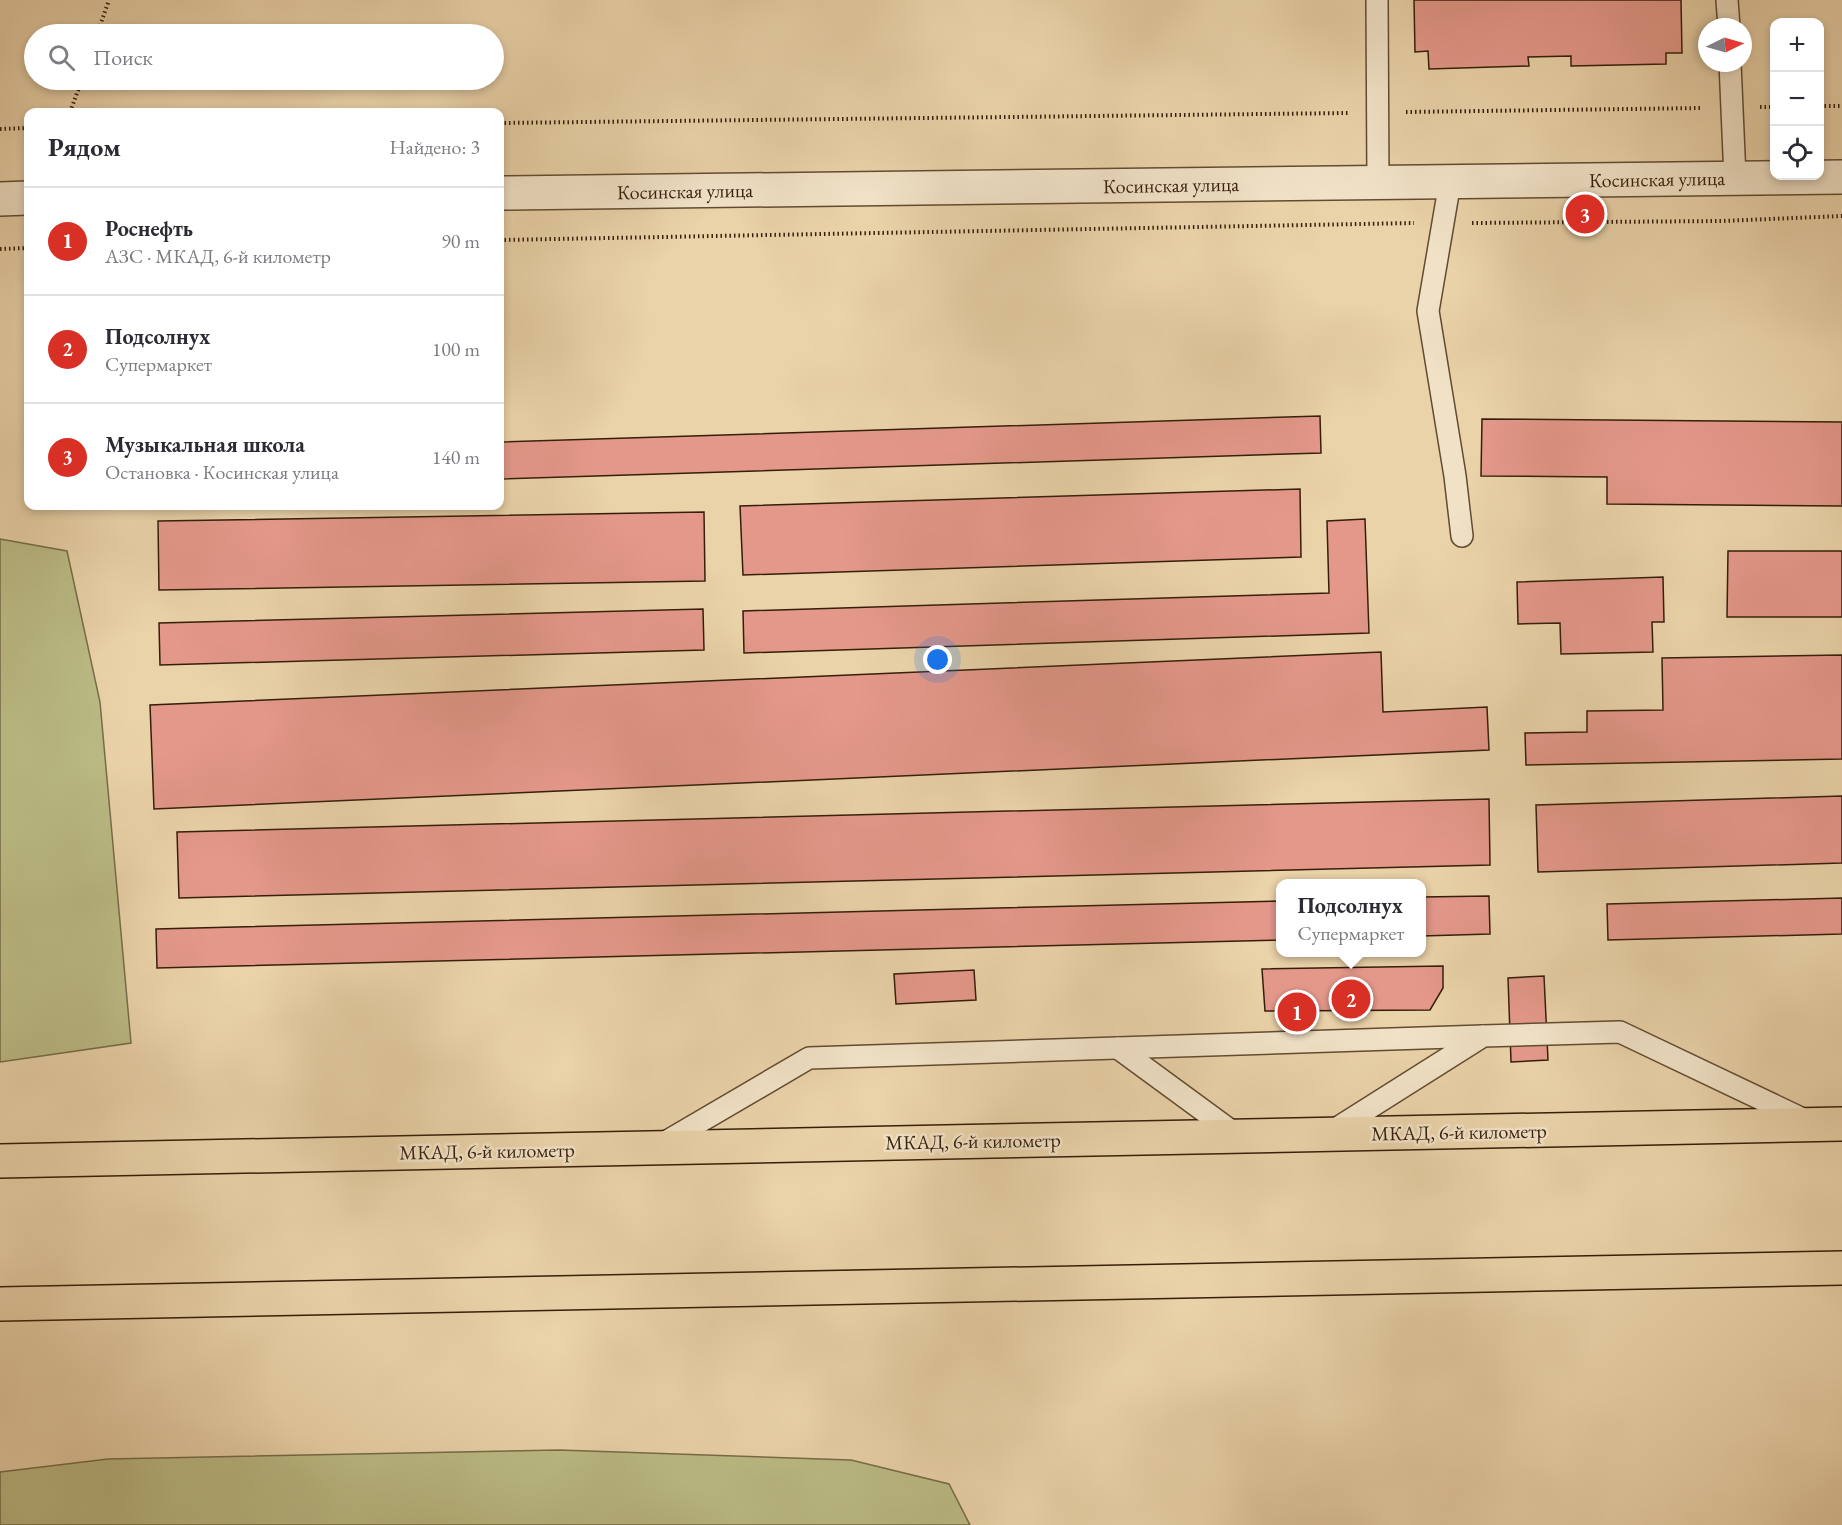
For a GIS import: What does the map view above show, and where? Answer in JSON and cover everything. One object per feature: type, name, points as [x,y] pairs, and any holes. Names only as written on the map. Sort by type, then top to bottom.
[{"type":"highway","name":"МКАД, 6-й километр","points":[[0,1161],[1829,1125]]},
{"type":"highway","points":[[0,1304],[1842,1268]]},
{"type":"street","name":"Косинская улица","points":[[504,193],[1842,177]]},
{"type":"street","points":[[0,199],[24,198]]},
{"type":"lane","points":[[1377,0],[1378,182]]},
{"type":"lane","points":[[1728,0],[1729,18]]},
{"type":"lane","points":[[1730,72],[1735,178]]},
{"type":"lane","points":[[1450,182],[1428,311],[1455,476],[1462,536]]},
{"type":"lane","points":[[656,1148],[810,1058],[1620,1032],[1829,1125]]},
{"type":"lane","points":[[1328,1134],[1483,1036]]},
{"type":"lane","points":[[1118,1048],[1239,1136]]},
{"type":"path","points":[[101,24],[109,0]]},
{"type":"path","points":[[72,108],[78,90]]},
{"type":"path","points":[[1824,106],[1842,106]]},
{"type":"path","points":[[504,123],[1770,107]]},
{"type":"path","points":[[0,129],[24,129]]},
{"type":"path","points":[[504,240],[1443,223],[1722,221],[1842,216]]},
{"type":"path","points":[[0,249],[24,248]]},
{"type":"green space","points":[[0,539],[67,551],[100,702],[131,1043],[0,1062]]},
{"type":"green space","points":[[559,1450],[851,1460],[949,1484],[970,1525],[0,1525],[0,1472],[108,1459]]},
{"type":"building","points":[[1414,0],[1681,0],[1682,53],[1666,53],[1666,64],[1571,66],[1571,56],[1528,57],[1529,66],[1429,69],[1428,51],[1415,52]]},
{"type":"building","points":[[1320,416],[1321,453],[504,479],[504,442]]},
{"type":"building","points":[[1482,419],[1842,422],[1842,506],[1607,504],[1607,477],[1481,476]]},
{"type":"building","points":[[1300,489],[1301,557],[743,575],[740,506]]},
{"type":"building","points":[[704,512],[705,581],[159,590],[158,521]]},
{"type":"building","points":[[1365,519],[1369,633],[744,653],[743,611],[1329,593],[1327,521]]},
{"type":"building","points":[[1728,551],[1842,551],[1842,617],[1727,617]]},
{"type":"building","points":[[1663,577],[1664,622],[1652,622],[1653,652],[1561,654],[1560,623],[1518,624],[1517,582]]},
{"type":"building","points":[[703,609],[704,650],[160,665],[159,623]]},
{"type":"building","points":[[1381,652],[1383,712],[1487,707],[1489,750],[154,809],[150,705]]},
{"type":"building","points":[[1842,655],[1842,759],[1526,765],[1525,733],[1587,732],[1587,711],[1663,710],[1662,658]]},
{"type":"building","points":[[1842,796],[1842,863],[1538,872],[1536,805]]},
{"type":"building","points":[[1489,799],[1490,865],[179,898],[177,832]]},
{"type":"building","points":[[1489,896],[1490,934],[1426,936],[1426,897]]},
{"type":"building","points":[[1842,898],[1842,934],[1608,940],[1607,904]]},
{"type":"building","points":[[1276,901],[1276,940],[157,968],[156,929]]},
{"type":"building","points":[[1443,966],[1443,988],[1430,1010],[1265,1011],[1262,969]]},
{"type":"building","points":[[974,970],[976,1000],[896,1004],[894,974]]},
{"type":"building","points":[[1544,976],[1548,1060],[1511,1062],[1508,978]]},
{"type":"place","name":"Музыкальная школа","points":[[1585,214]]},
{"type":"place","name":"Подсолнух","points":[[1351,999]]},
{"type":"place","name":"Роснефть","points":[[1297,1012]]}]
